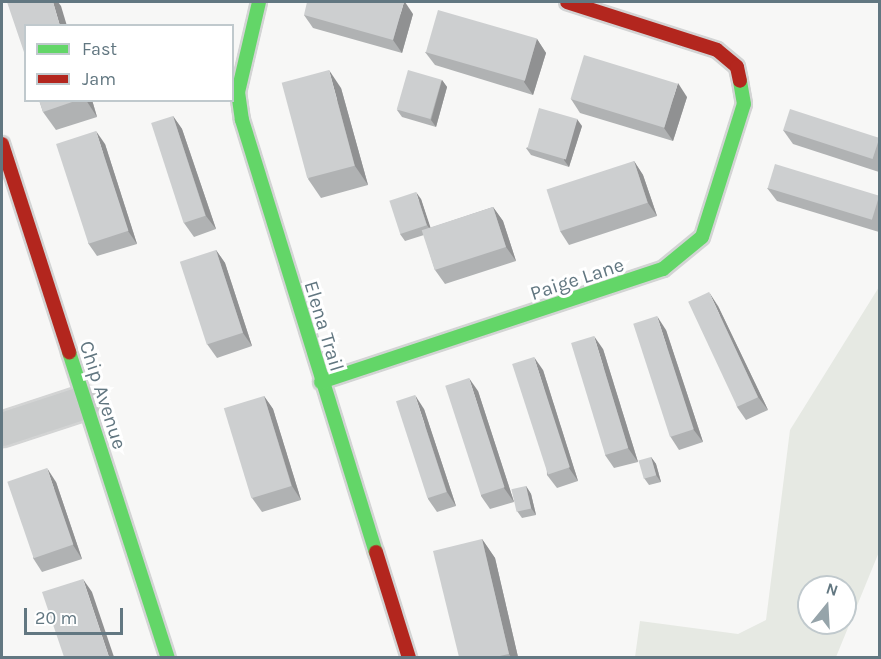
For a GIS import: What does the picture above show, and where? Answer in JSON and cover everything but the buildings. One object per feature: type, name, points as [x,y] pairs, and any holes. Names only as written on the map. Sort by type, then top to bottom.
[{"type":"street","name":"Elena Trail","points":[[259,2],[240,81],[242,120],[321,382],[409,657]]},
{"type":"street","name":"Paige Lane","points":[[321,382],[663,269],[702,237],[714,214],[744,104],[737,68],[717,50],[567,2]]},
{"type":"street","name":"Chip Avenue","points":[[2,144],[168,657]]},
{"type":"street","points":[[2,429],[84,402]]},
{"type":"shaded area","points":[[879,287],[879,552],[857,606],[857,575],[797,575],[797,635],[845,635],[836,657],[635,657],[640,621],[738,634],[766,620],[790,430]]},
{"type":"traffic: fast","points":[[259,2],[238,92],[242,120],[376,552]]},
{"type":"traffic: fast","points":[[321,382],[663,269],[702,237],[744,104],[740,81]]},
{"type":"traffic: fast","points":[[69,352],[168,658]]},
{"type":"traffic: jam","points":[[567,2],[717,50],[737,67],[740,81]]},
{"type":"traffic: jam","points":[[2,144],[69,352]]},
{"type":"traffic: jam","points":[[376,552],[409,658]]}]
